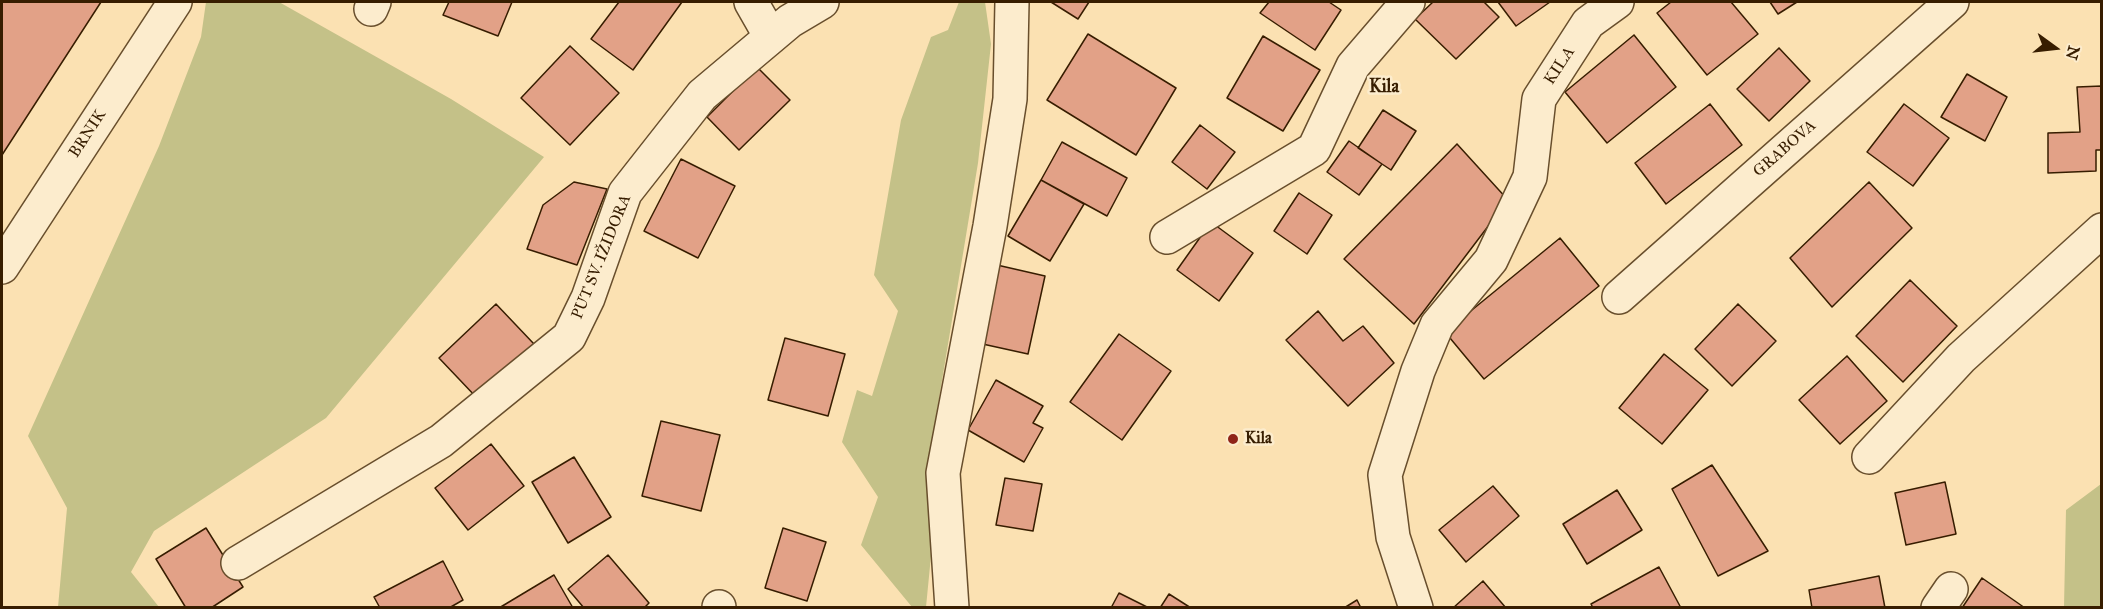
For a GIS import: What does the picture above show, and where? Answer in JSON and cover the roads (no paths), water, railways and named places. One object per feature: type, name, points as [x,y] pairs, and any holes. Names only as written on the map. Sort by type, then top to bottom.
[{"type":"street","name":"BRNIK","points":[[2,267],[175,2]]},
{"type":"street","points":[[751,2],[771,37]]},
{"type":"street","name":"PUT SV. IŽIDORA","points":[[238,563],[441,441],[569,337],[588,298],[625,193],[702,95],[790,21],[822,2]]},
{"type":"street","points":[[952,608],[943,473],[990,226],[1010,99],[1012,2]]},
{"type":"street","points":[[1167,237],[1314,149],[1353,66],[1408,2]]},
{"type":"street","name":"KILA","points":[[1416,608],[1393,537],[1385,475],[1418,371],[1437,325],[1491,260],[1530,177],[1539,99],[1588,23],[1617,2]]},
{"type":"street","name":"GRABOVA","points":[[1619,297],[1952,2]]},
{"type":"street","points":[[1869,457],[1961,358],[2102,230]]},
{"type":"place","name":"Kila","points":[[1233,439]]},
{"type":"district","name":"Kila","points":[[1384,88]]}]
